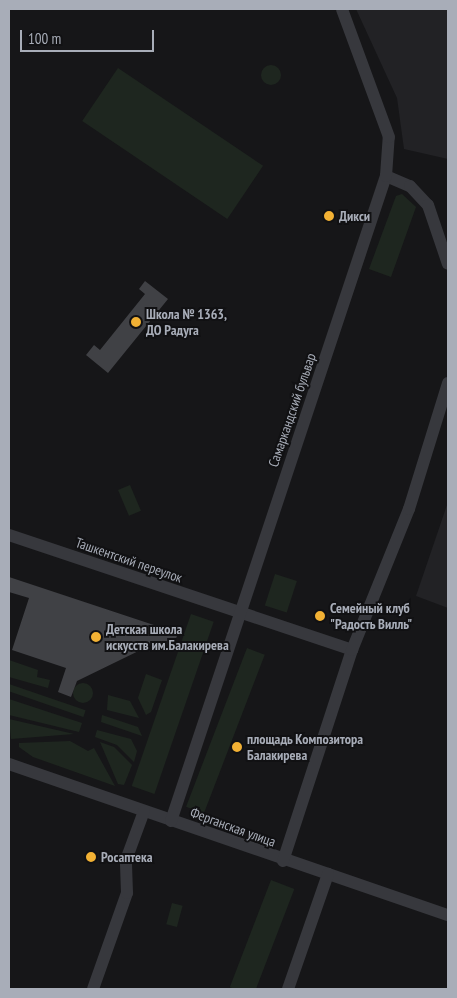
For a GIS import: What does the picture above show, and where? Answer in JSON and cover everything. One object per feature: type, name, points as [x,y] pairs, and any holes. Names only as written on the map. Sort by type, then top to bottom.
[{"type":"street","name":"Самаркандский бульвар","points":[[171,821],[239,612],[386,176],[389,137],[342,9]]},
{"type":"street","points":[[386,176],[418,192],[428,205],[448,264]]},
{"type":"street","points":[[283,861],[352,650],[409,509],[448,383]]},
{"type":"street","name":"Ташкентский переулок","points":[[9,535],[352,650]]},
{"type":"street","name":"Ферганская улица","points":[[9,764],[283,861],[328,874],[448,915]]},
{"type":"street","points":[[93,989],[126,893],[126,860],[144,811]]},
{"type":"street","points":[[288,989],[328,874]]},
{"type":"shaded area","points":[[356,9],[448,9],[448,159],[404,149],[397,98]]},
{"type":"shaded area","points":[[271,65],[278,68],[281,75],[278,82],[271,85],[264,82],[261,75],[264,68]]},
{"type":"shaded area","points":[[118,68],[263,166],[227,219],[82,121]]},
{"type":"shaded area","points":[[402,194],[416,207],[391,277],[369,269],[396,196]]},
{"type":"shaded area","points":[[130,485],[141,511],[129,516],[118,490]]},
{"type":"shaded area","points":[[448,502],[448,608],[416,596]]},
{"type":"shaded area","points":[[275,574],[297,581],[287,612],[265,605]]},
{"type":"shaded area","points":[[191,614],[214,622],[154,794],[132,786]]},
{"type":"shaded area","points":[[247,648],[265,655],[204,814],[186,807]]},
{"type":"shaded area","points":[[9,660],[38,670],[37,677],[50,680],[48,688],[9,677]]},
{"type":"shaded area","points":[[146,674],[162,680],[151,712],[146,715],[138,698]]},
{"type":"shaded area","points":[[83,683],[90,686],[93,693],[90,700],[83,703],[76,700],[73,693],[76,686]]},
{"type":"shaded area","points":[[9,684],[86,710],[83,717],[9,691]]},
{"type":"shaded area","points":[[108,695],[130,701],[139,718],[107,710]]},
{"type":"shaded area","points":[[9,699],[82,723],[79,732],[9,715]]},
{"type":"shaded area","points":[[102,715],[138,727],[142,736],[101,722]]},
{"type":"shaded area","points":[[9,719],[74,734],[11,739]]},
{"type":"shaded area","points":[[97,730],[131,739],[137,751],[134,762],[117,745],[95,737]]},
{"type":"shaded area","points":[[70,741],[88,751],[94,748],[115,786],[33,757],[19,747],[19,743]]},
{"type":"shaded area","points":[[100,742],[114,747],[132,765],[124,785],[118,784]]},
{"type":"shaded area","points":[[271,880],[294,889],[256,989],[230,987]]},
{"type":"shaded area","points":[[172,903],[183,906],[177,927],[166,924]]},
{"type":"building","name":"Школа № 1363, ДО Радуга","points":[[145,281],[168,299],[108,373],[86,355],[94,345],[100,350],[145,294],[139,289]]},
{"type":"building","name":"Детская школа искусств им.Балакирева","points":[[9,577],[178,633],[173,647],[157,642],[77,681],[71,697],[58,692],[66,668],[12,650],[29,598],[9,592]]},
{"type":"place","name":"Дикси","points":[[329,216]]},
{"type":"place","name":"Школа № 1363, ДО Радуга","points":[[136,322]]},
{"type":"place","name":"Семейный клуб \"Радость Вилль\"","points":[[320,616]]},
{"type":"place","name":"Детская школа искусств им.Балакирева","points":[[96,637]]},
{"type":"place","name":"площадь Композитора Балакирева","points":[[237,747]]},
{"type":"place","name":"Росаптека","points":[[91,857]]}]
